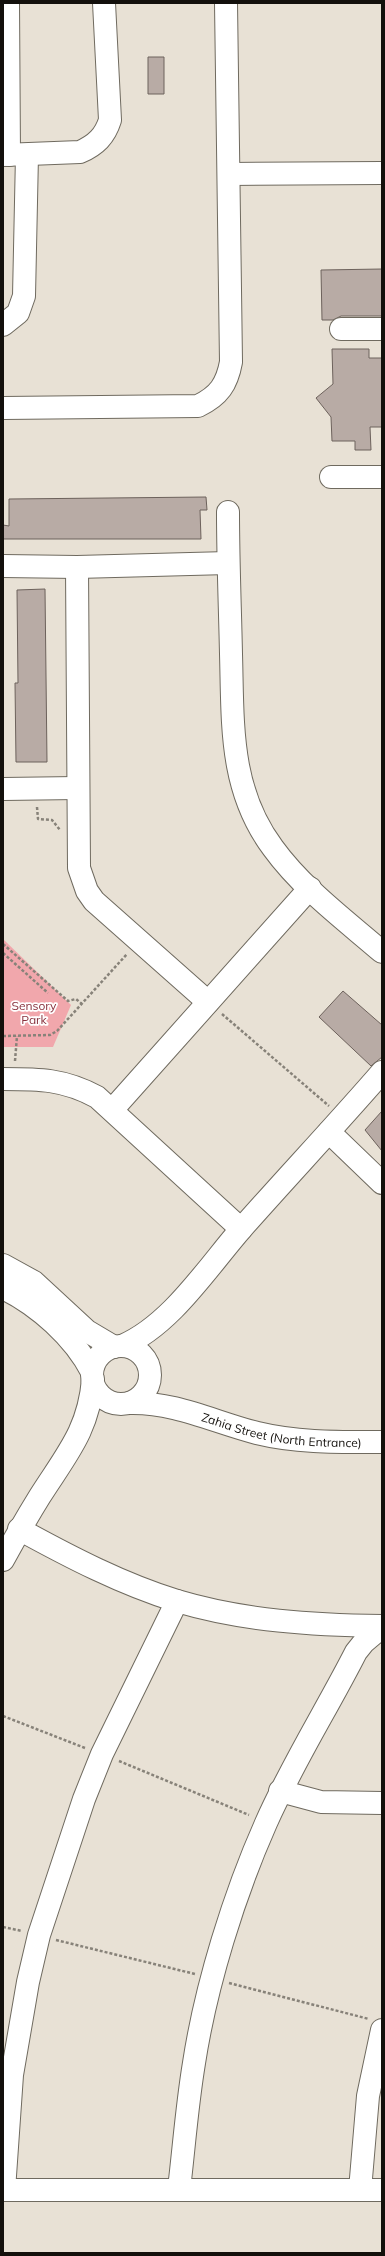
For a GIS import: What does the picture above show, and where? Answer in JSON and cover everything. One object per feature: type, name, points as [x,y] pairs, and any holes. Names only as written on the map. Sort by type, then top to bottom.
[{"type":"street","points":[[3,325],[18,313],[24,296],[13,155],[8,3]]},
{"type":"street","points":[[13,155],[80,152],[96,143],[107,128],[110,120],[104,3]]},
{"type":"street","points":[[3,408],[198,406],[211,400],[222,390],[229,376],[231,362],[226,3]]},
{"type":"street","points":[[229,174],[382,173]]},
{"type":"street","points":[[341,329],[382,329]]},
{"type":"street","points":[[331,477],[382,477]]},
{"type":"street","points":[[228,512],[228,563],[234,737],[241,785],[249,807],[264,836],[277,853],[310,888],[382,952]]},
{"type":"street","points":[[3,566],[76,567],[228,563]]},
{"type":"street","points":[[76,567],[77,788],[79,868],[82,880],[94,901],[208,1002]]},
{"type":"street","points":[[3,789],[77,788]]},
{"type":"street","points":[[113,1109],[310,888]]},
{"type":"street","points":[[3,1560],[19,1530],[77,1439],[90,1404],[93,1376],[100,1357],[148,1332],[164,1319],[241,1229],[382,1072]]},
{"type":"street","points":[[8,1079],[62,1082],[80,1088],[98,1097],[113,1109],[241,1229]]},
{"type":"street","points":[[329,1132],[382,1183]]},
{"type":"street","points":[[3,1265],[34,1282],[86,1331],[118,1347],[138,1352],[150,1369],[184,1409]]},
{"type":"street","points":[[3,1288],[31,1304],[69,1340],[82,1355],[93,1376],[96,1389],[103,1398],[113,1403],[127,1404]]},
{"type":"street","points":[[77,1439],[99,1419],[144,1394],[149,1384],[153,1346],[164,1319]]},
{"type":"street","name":"Zahia Street (North Entrance)","points":[[127,1404],[163,1404],[184,1409],[234,1427],[285,1438],[312,1441],[382,1442]]},
{"type":"street","points":[[19,1530],[96,1568],[177,1601],[254,1618],[333,1625],[382,1626]]},
{"type":"street","points":[[177,1601],[102,1754],[84,1798],[39,1936],[28,1982],[12,2076],[3,2190],[382,2190]]},
{"type":"street","points":[[333,1625],[346,1643],[351,1663]]},
{"type":"street","points":[[179,2189],[194,2062],[206,2006],[235,1903],[266,1822],[280,1791],[351,1663],[364,1642],[382,1626]]},
{"type":"street","points":[[280,1791],[321,1802],[382,1803]]},
{"type":"street","points":[[360,2190],[368,2096],[382,2030]]},
{"type":"path","points":[[30,806],[37,806],[38,819],[52,820],[63,834]]},
{"type":"path","points":[[3,1036],[50,1035],[58,1031],[139,941]]},
{"type":"path","points":[[3,944],[68,1001],[76,999],[82,1004]]},
{"type":"path","points":[[3,953],[48,993]]},
{"type":"path","points":[[208,1002],[332,1108]]},
{"type":"path","points":[[8,1079],[17,1036]]},
{"type":"path","points":[[3,1716],[102,1754],[266,1822]]},
{"type":"green space","name":"Sensory Park","points":[[3,939],[71,1005],[53,1047],[3,1047]]},
{"type":"building","points":[[148,57],[164,57],[164,94],[148,94]]},
{"type":"building","points":[[382,269],[382,316],[341,316],[333,320],[322,320],[321,270]]},
{"type":"building","points":[[332,349],[369,349],[369,358],[382,358],[382,427],[370,427],[371,450],[355,450],[355,441],[332,441],[331,417],[316,398],[333,384]]},
{"type":"building","points":[[206,497],[207,510],[200,510],[201,539],[3,539],[3,525],[9,526],[9,499]]},
{"type":"building","points":[[45,589],[47,762],[16,762],[15,683],[18,683],[17,590]]},
{"type":"building","points":[[343,991],[382,1025],[382,1057],[371,1066],[319,1017]]},
{"type":"building","points":[[382,1111],[382,1151],[365,1130]]}]
